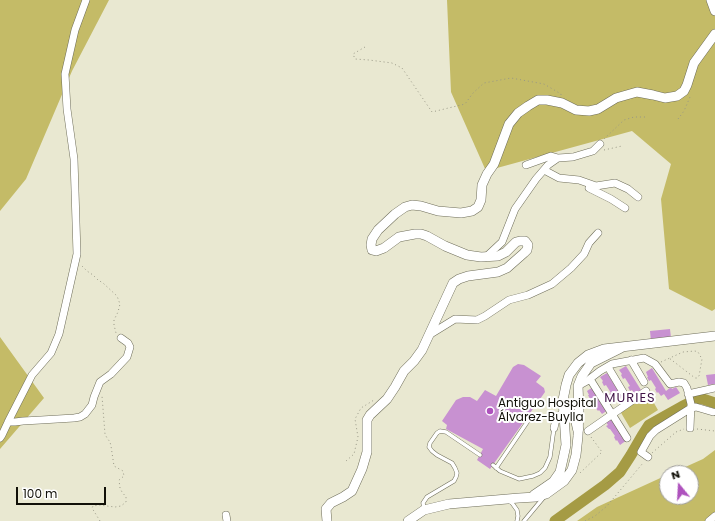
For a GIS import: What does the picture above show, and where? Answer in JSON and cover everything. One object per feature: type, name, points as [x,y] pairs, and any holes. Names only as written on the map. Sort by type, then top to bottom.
[{"type":"main road","points":[[564,413],[573,415],[583,430]]},
{"type":"street","points":[[0,438],[32,375],[51,353],[60,334],[77,254],[74,159],[67,109],[65,74],[75,30],[86,0]]},
{"type":"street","points":[[711,0],[715,11]]},
{"type":"street","points":[[327,521],[326,509],[331,503],[352,491],[362,470],[367,452],[367,420],[370,415],[387,399],[404,371],[422,350],[453,283],[468,276],[498,272],[507,268],[527,250],[528,245],[525,241],[516,242],[506,252],[498,256],[486,257],[467,255],[421,234],[399,237],[384,248],[376,251],[372,250],[371,245],[372,238],[378,230],[405,207],[421,206],[438,211],[461,213],[472,211],[478,207],[481,200],[482,185],[494,164],[509,124],[518,113],[538,100],[548,100],[576,110],[589,110],[598,109],[616,98],[637,92],[665,98],[677,96],[684,92],[694,63],[715,34]]},
{"type":"street","points":[[526,164],[551,156],[558,158],[573,157],[593,151],[600,144]]},
{"type":"street","points":[[486,257],[502,242],[515,209],[548,165],[558,158]]},
{"type":"street","points":[[544,170],[559,178],[579,180],[596,186],[615,183],[628,189],[638,197]]},
{"type":"street","points":[[570,179],[611,199],[625,208]]},
{"type":"street","points":[[429,335],[455,319],[477,320],[509,300],[528,296],[552,284],[571,268],[584,254],[589,243],[598,233]]},
{"type":"street","points":[[531,497],[553,482],[560,472],[566,445],[563,400],[569,375],[578,363],[588,355],[604,350],[715,336]]},
{"type":"street","points":[[8,422],[74,418],[85,414],[92,405],[100,382],[111,374],[127,357],[130,347],[128,343],[121,338]]},
{"type":"street","points":[[408,521],[424,510],[449,504],[536,497],[546,494],[564,481],[572,470],[583,430],[579,410],[578,386],[582,376],[591,363],[621,348]]},
{"type":"street","points":[[563,400],[569,391],[590,379],[600,370],[612,364],[644,358],[655,364],[670,384],[679,382],[684,384],[687,388],[690,401],[690,428]]},
{"type":"street","points":[[631,360],[644,382]]},
{"type":"street","points":[[608,367],[623,392]]},
{"type":"street","points":[[569,375],[572,381],[578,386]]},
{"type":"street","points":[[590,379],[627,438]]},
{"type":"street","points":[[648,457],[641,452],[650,436],[690,401],[715,388]]},
{"type":"street","points":[[583,430],[612,414],[646,391]]},
{"type":"street","points":[[690,401],[696,407],[713,412]]},
{"type":"street","points":[[554,428],[556,419],[564,413]]},
{"type":"street","points":[[710,521],[715,516]]},
{"type":"lane","points":[[532,415],[495,467],[500,471],[519,479],[533,476],[540,472],[545,468],[550,457],[554,428]]},
{"type":"lane","points":[[424,510],[423,503],[426,496],[454,481],[457,473],[452,463],[432,451],[429,447],[437,433],[446,432],[480,455]]},
{"type":"lane","points":[[524,521],[546,494]]},
{"type":"lane","points":[[507,500],[512,503],[517,510],[517,521]]},
{"type":"path","points":[[366,46],[353,54],[354,59],[392,64],[402,68],[432,112],[465,104],[473,93],[484,83],[511,78],[544,84],[561,94],[562,104]]},
{"type":"path","points":[[678,119],[684,112],[691,94],[687,85]]},
{"type":"path","points":[[600,144],[624,120],[634,117],[646,117]]},
{"type":"path","points":[[593,151],[622,146]]},
{"type":"path","points":[[77,254],[81,265],[118,296],[120,304],[114,320],[114,325],[115,332],[121,338]]},
{"type":"path","points":[[655,364],[669,358],[683,352],[695,350],[702,359],[699,376],[695,378],[669,358]]},
{"type":"path","points":[[100,521],[92,508],[93,506],[99,505],[115,507],[121,506],[126,502],[126,497],[120,488],[120,480],[124,476],[123,471],[114,466],[110,442],[105,434],[102,395]]},
{"type":"path","points":[[585,521],[607,506],[648,457],[676,432],[687,428],[715,431]]},
{"type":"shaded area","points":[[0,0],[109,0],[72,71],[26,179],[0,211]]},
{"type":"shaded area","points":[[447,0],[715,0],[715,309],[712,311],[669,289],[661,199],[671,164],[632,131],[486,171],[451,92]]},
{"type":"shaded area","points":[[0,337],[44,398],[0,449]]},
{"type":"shaded area","points":[[648,393],[658,410],[630,428],[620,411]]},
{"type":"shaded area","points":[[715,450],[715,521],[577,521],[597,507],[659,479],[659,505],[699,505],[699,465],[690,465],[703,459]]},
{"type":"building","points":[[670,329],[671,338],[651,341],[650,331]]},
{"type":"building","name":"Antiguo Hospital Álvarez-Buylla","points":[[518,364],[524,365],[541,376],[536,382],[544,388],[545,392],[490,469],[477,460],[483,449],[446,429],[447,425],[442,421],[456,400],[463,397],[470,397],[477,401],[485,390],[496,396],[513,367]]},
{"type":"building","points":[[626,366],[641,390],[634,394],[632,390],[630,391],[628,387],[630,386],[625,378],[623,379],[619,370]]},
{"type":"building","points":[[652,368],[666,391],[671,387],[672,389],[676,387],[680,393],[668,400],[664,394],[661,396],[658,392],[657,393],[651,380],[649,381],[646,372]]},
{"type":"building","points":[[607,373],[622,397],[615,401],[613,397],[611,398],[609,394],[611,393],[606,385],[604,386],[600,377]]},
{"type":"building","points":[[715,374],[715,384],[708,385],[706,375]]},
{"type":"building","points":[[593,387],[608,410],[602,414],[595,407],[597,406],[588,395],[587,391]]},
{"type":"building","points":[[611,417],[627,440],[620,445],[617,440],[616,441],[615,436],[610,429],[606,426],[608,425],[605,421]]},
{"type":"waterway","points":[[555,521],[605,485],[620,472],[649,425],[700,398],[715,403]]},
{"type":"place","name":"Antiguo Hospital Álvarez-Buylla","points":[[490,411]]},
{"type":"district","name":"MURIES","points":[[630,399]]}]
